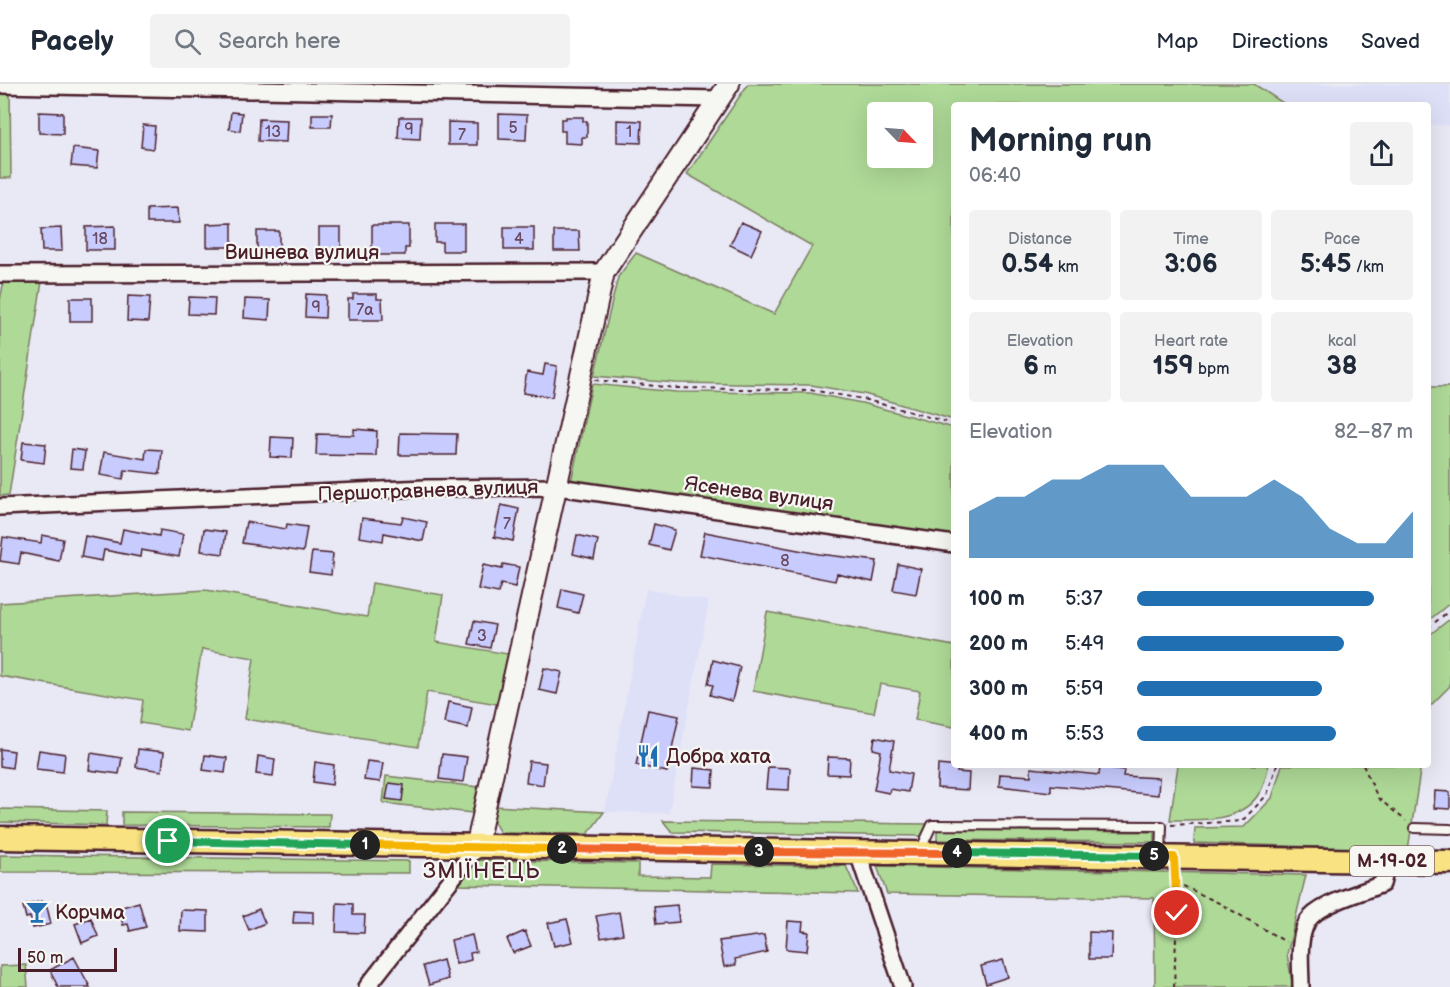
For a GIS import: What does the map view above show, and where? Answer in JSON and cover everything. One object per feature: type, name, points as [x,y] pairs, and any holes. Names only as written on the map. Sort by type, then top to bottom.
[{"type":"main road","name":"М-19-02","points":[[0,838],[476,848],[920,852],[1450,862]]},
{"type":"street","points":[[0,85],[724,92]]},
{"type":"street","points":[[558,487],[604,272],[724,92]]},
{"type":"street","name":"Вишнева вулиця","points":[[0,274],[604,272]]},
{"type":"street","name":"Першотравнева вулиця","points":[[0,507],[425,488],[558,487],[476,848]]},
{"type":"street","name":"Ясенева вулиця","points":[[558,487],[951,544]]},
{"type":"street","points":[[367,987],[476,848]]},
{"type":"street","points":[[858,853],[903,987]]},
{"type":"street","points":[[1301,987],[1300,950],[1308,921],[1324,908],[1382,884],[1388,861]]},
{"type":"lane","points":[[920,852],[932,825],[1162,826],[1167,857]]},
{"type":"lane","points":[[1414,828],[1450,829]]},
{"type":"path","points":[[580,379],[676,388],[810,390],[863,399],[951,423]]},
{"type":"path","points":[[1431,626],[1450,610]]},
{"type":"path","points":[[1162,826],[1242,821],[1267,795],[1275,768]]},
{"type":"path","points":[[1364,768],[1378,798],[1414,828]]},
{"type":"path","points":[[1167,857],[1175,882],[1174,987]]},
{"type":"path","points":[[1175,882],[1221,904],[1300,950]]},
{"type":"shaded area","points":[[1254,84],[1450,84],[1450,126],[1431,124],[1431,102],[1281,102]]},
{"type":"shaded area","points":[[646,589],[709,601],[669,813],[605,812]]},
{"type":"green space","points":[[748,84],[1254,84],[1281,102],[951,102],[951,419],[864,394],[811,385],[676,383],[594,376],[618,277],[636,253],[774,314],[812,246],[687,174]]},
{"type":"green space","points":[[0,91],[10,92],[11,178],[0,178]]},
{"type":"green space","points":[[4,280],[42,281],[9,495],[0,496],[0,300]]},
{"type":"green space","points":[[592,384],[676,392],[810,393],[862,403],[951,427],[951,538],[571,482]]},
{"type":"green space","points":[[1431,387],[1450,387],[1450,603],[1431,619]]},
{"type":"green space","points":[[372,583],[443,595],[436,642],[508,654],[497,704],[427,692],[418,747],[245,719],[254,658],[202,649],[188,731],[140,723],[143,700],[0,676],[0,603],[206,590],[367,617]]},
{"type":"green space","points":[[767,612],[951,645],[951,726],[915,720],[920,691],[880,684],[874,713],[753,691]]},
{"type":"green space","points":[[1450,619],[1450,686],[1431,705],[1431,634]]},
{"type":"green space","points":[[1178,768],[1268,768],[1262,789],[1243,809],[1220,818],[1170,820]]},
{"type":"green space","points":[[1281,768],[1421,768],[1408,850],[1194,843],[1195,828],[1244,827],[1272,798]]},
{"type":"green space","points":[[386,776],[478,787],[472,813],[383,803]]},
{"type":"green space","points":[[493,806],[604,812],[588,834],[500,833],[492,818]]},
{"type":"green space","points":[[0,809],[107,811],[106,825],[0,822]]},
{"type":"green space","points":[[122,812],[330,814],[329,827],[122,825]]},
{"type":"green space","points":[[663,821],[927,824],[921,836],[672,832]]},
{"type":"green space","points":[[937,830],[1155,832],[1155,842],[937,840]]},
{"type":"green space","points":[[0,855],[409,861],[409,873],[0,872]]},
{"type":"green space","points":[[477,860],[638,863],[638,876],[710,877],[711,864],[846,866],[858,893],[457,885]]},
{"type":"green space","points":[[877,866],[1306,875],[1287,954],[1293,987],[1155,987],[1154,898],[887,894]]},
{"type":"green space","points":[[26,965],[28,987],[0,987],[0,966]]},
{"type":"building","points":[[39,112],[63,113],[63,134],[39,133]]},
{"type":"building","points":[[231,112],[242,113],[240,131],[229,129]]},
{"type":"building","points":[[312,114],[332,114],[331,127],[312,127]]},
{"type":"building","points":[[499,114],[527,115],[526,140],[499,139]]},
{"type":"building","points":[[399,117],[421,117],[420,139],[398,138]]},
{"type":"building","points":[[566,117],[583,117],[583,121],[587,121],[587,137],[582,137],[582,144],[565,143],[565,131],[561,131],[561,119],[566,119]]},
{"type":"building","points":[[259,119],[287,120],[286,142],[258,141]]},
{"type":"building","points":[[617,120],[642,121],[641,143],[617,142]]},
{"type":"building","points":[[448,122],[477,123],[477,145],[448,145]]},
{"type":"building","points":[[143,125],[155,126],[153,149],[141,147]]},
{"type":"building","points":[[73,148],[99,151],[97,168],[71,166]]},
{"type":"building","points":[[178,208],[179,223],[147,223],[147,209]]},
{"type":"building","points":[[741,222],[762,231],[751,255],[730,245]]},
{"type":"building","points":[[232,223],[232,247],[207,247],[207,224]]},
{"type":"building","points":[[435,224],[464,224],[464,251],[442,251],[442,242],[435,242]]},
{"type":"building","points":[[372,225],[409,225],[409,248],[405,248],[405,255],[376,255],[376,248],[372,248]]},
{"type":"building","points":[[115,226],[115,250],[86,250],[86,227]]},
{"type":"building","points":[[504,227],[534,227],[534,250],[504,250]]},
{"type":"building","points":[[61,228],[62,251],[42,251],[41,229]]},
{"type":"building","points":[[319,228],[341,228],[341,251],[319,251]]},
{"type":"building","points":[[257,231],[279,231],[279,251],[257,252]]},
{"type":"building","points":[[554,231],[579,231],[580,251],[554,251]]},
{"type":"building","points":[[306,294],[326,295],[325,318],[305,317]]},
{"type":"building","points":[[353,294],[377,294],[377,299],[382,299],[383,320],[348,320],[348,299],[353,299]]},
{"type":"building","points":[[128,296],[150,297],[148,322],[127,321]]},
{"type":"building","points":[[189,297],[215,298],[214,315],[188,314]]},
{"type":"building","points":[[70,298],[92,298],[92,321],[70,321]]},
{"type":"building","points":[[245,299],[270,300],[269,320],[244,318]]},
{"type":"building","points":[[545,364],[557,366],[552,397],[523,393],[527,372],[543,375]]},
{"type":"building","points":[[354,429],[377,431],[376,456],[316,455],[317,434],[354,435]]},
{"type":"building","points":[[400,433],[457,434],[456,455],[399,455]]},
{"type":"building","points":[[271,437],[293,438],[292,458],[270,457]]},
{"type":"building","points":[[23,442],[46,444],[44,463],[21,460]]},
{"type":"building","points":[[72,449],[85,451],[83,469],[70,468]]},
{"type":"building","points":[[146,449],[162,450],[160,474],[125,470],[123,479],[100,475],[104,452],[145,459]]},
{"type":"building","points":[[501,505],[519,509],[513,541],[494,537]]},
{"type":"building","points":[[403,517],[427,522],[423,541],[384,533],[383,541],[359,537],[362,518],[401,523]]},
{"type":"building","points":[[246,522],[286,529],[287,524],[307,527],[303,552],[242,543]]},
{"type":"building","points":[[654,524],[675,530],[669,550],[649,545]]},
{"type":"building","points":[[123,529],[159,536],[160,530],[183,534],[179,557],[141,550],[140,557],[104,550],[102,561],[81,557],[85,536],[120,543]]},
{"type":"building","points":[[204,529],[226,532],[223,554],[201,551]]},
{"type":"building","points":[[705,532],[819,554],[877,561],[873,582],[837,574],[835,581],[700,555]]},
{"type":"building","points":[[42,535],[63,539],[59,561],[21,553],[19,564],[0,561],[3,537],[41,543]]},
{"type":"building","points":[[577,535],[598,540],[594,559],[573,554]]},
{"type":"building","points":[[312,552],[333,554],[331,575],[309,572]]},
{"type":"building","points":[[503,564],[519,567],[515,587],[501,584],[498,593],[478,589],[483,565],[502,569]]},
{"type":"building","points":[[898,564],[921,569],[916,594],[893,590]]},
{"type":"building","points":[[562,589],[583,594],[578,613],[558,608]]},
{"type":"building","points":[[474,621],[495,625],[490,648],[469,644]]},
{"type":"building","points":[[713,660],[740,667],[732,701],[710,695],[713,685],[708,684]]},
{"type":"building","points":[[544,668],[562,672],[557,694],[539,690]]},
{"type":"building","points":[[448,702],[472,707],[468,728],[444,723]]},
{"type":"building","points":[[648,710],[679,716],[667,772],[636,765]]},
{"type":"building","points":[[875,737],[894,741],[889,770],[911,774],[908,792],[890,789],[889,793],[874,790],[881,751],[873,749]]},
{"type":"building","points":[[0,749],[14,751],[12,768],[0,766]]},
{"type":"building","points":[[138,749],[164,752],[162,771],[136,767]]},
{"type":"building","points":[[39,750],[65,754],[63,772],[36,769]]},
{"type":"building","points":[[91,753],[122,758],[119,774],[89,770]]},
{"type":"building","points":[[442,754],[467,757],[463,782],[439,779]]},
{"type":"building","points":[[205,755],[227,758],[225,773],[203,770]]},
{"type":"building","points":[[258,756],[275,759],[273,776],[256,774]]},
{"type":"building","points":[[828,757],[850,758],[849,775],[827,774]]},
{"type":"building","points":[[367,761],[383,763],[380,782],[364,780]]},
{"type":"building","points":[[529,761],[546,763],[543,785],[526,782]]},
{"type":"building","points":[[315,762],[334,765],[332,785],[313,782]]},
{"type":"building","points":[[938,765],[958,768],[957,772],[969,773],[968,790],[937,788]]},
{"type":"building","points":[[768,767],[790,768],[789,790],[766,789]]},
{"type":"building","points":[[694,768],[714,770],[713,787],[693,786]]},
{"type":"building","points":[[1031,768],[1099,775],[1100,768],[1108,768],[1124,770],[1123,776],[1159,778],[1158,795],[1051,785],[1051,792],[999,786],[1000,774],[1031,776]]},
{"type":"building","points":[[389,783],[404,785],[402,801],[386,799]]},
{"type":"building","points":[[1435,791],[1450,792],[1450,809],[1434,808]]},
{"type":"building","name":"Корчма","points":[[42,901],[44,908],[47,907],[51,924],[33,928],[30,917],[26,918],[23,906]]},
{"type":"building","points":[[139,902],[146,927],[130,931],[128,924],[123,925],[119,908]]},
{"type":"building","points":[[337,903],[353,904],[353,915],[365,915],[364,933],[336,932]]},
{"type":"building","points":[[677,905],[679,922],[656,924],[654,907]]},
{"type":"building","points":[[259,909],[265,923],[249,930],[243,916]]},
{"type":"building","points":[[181,910],[208,911],[208,932],[180,931]]},
{"type":"building","points":[[294,911],[313,912],[313,923],[293,923]]},
{"type":"building","points":[[619,912],[623,934],[601,938],[596,916]]},
{"type":"building","points":[[91,918],[98,936],[82,943],[75,924]]},
{"type":"building","points":[[567,919],[573,942],[554,946],[548,923]]},
{"type":"building","points":[[788,921],[803,922],[802,931],[809,932],[807,951],[786,949]]},
{"type":"building","points":[[525,931],[531,946],[513,953],[507,939]]},
{"type":"building","points":[[1089,932],[1112,933],[1111,959],[1089,959]]},
{"type":"building","points":[[472,935],[476,952],[470,953],[471,960],[456,964],[451,940]]},
{"type":"building","points":[[764,935],[767,952],[735,959],[736,965],[724,967],[719,941]]},
{"type":"building","points":[[74,957],[90,987],[58,987],[50,970]]},
{"type":"building","points":[[443,960],[448,979],[429,985],[423,966]]},
{"type":"building","points":[[1003,960],[1008,977],[986,984],[981,966]]},
{"type":"place","name":"Добра хата","points":[[648,756]]},
{"type":"place","name":"Корчма","points":[[37,912]]},
{"type":"district","name":"ЗМІЇНЕЦЬ","points":[[482,870]]},
{"type":"route","points":[[168,841],[476,848],[1174,857],[1177,913]]}]
